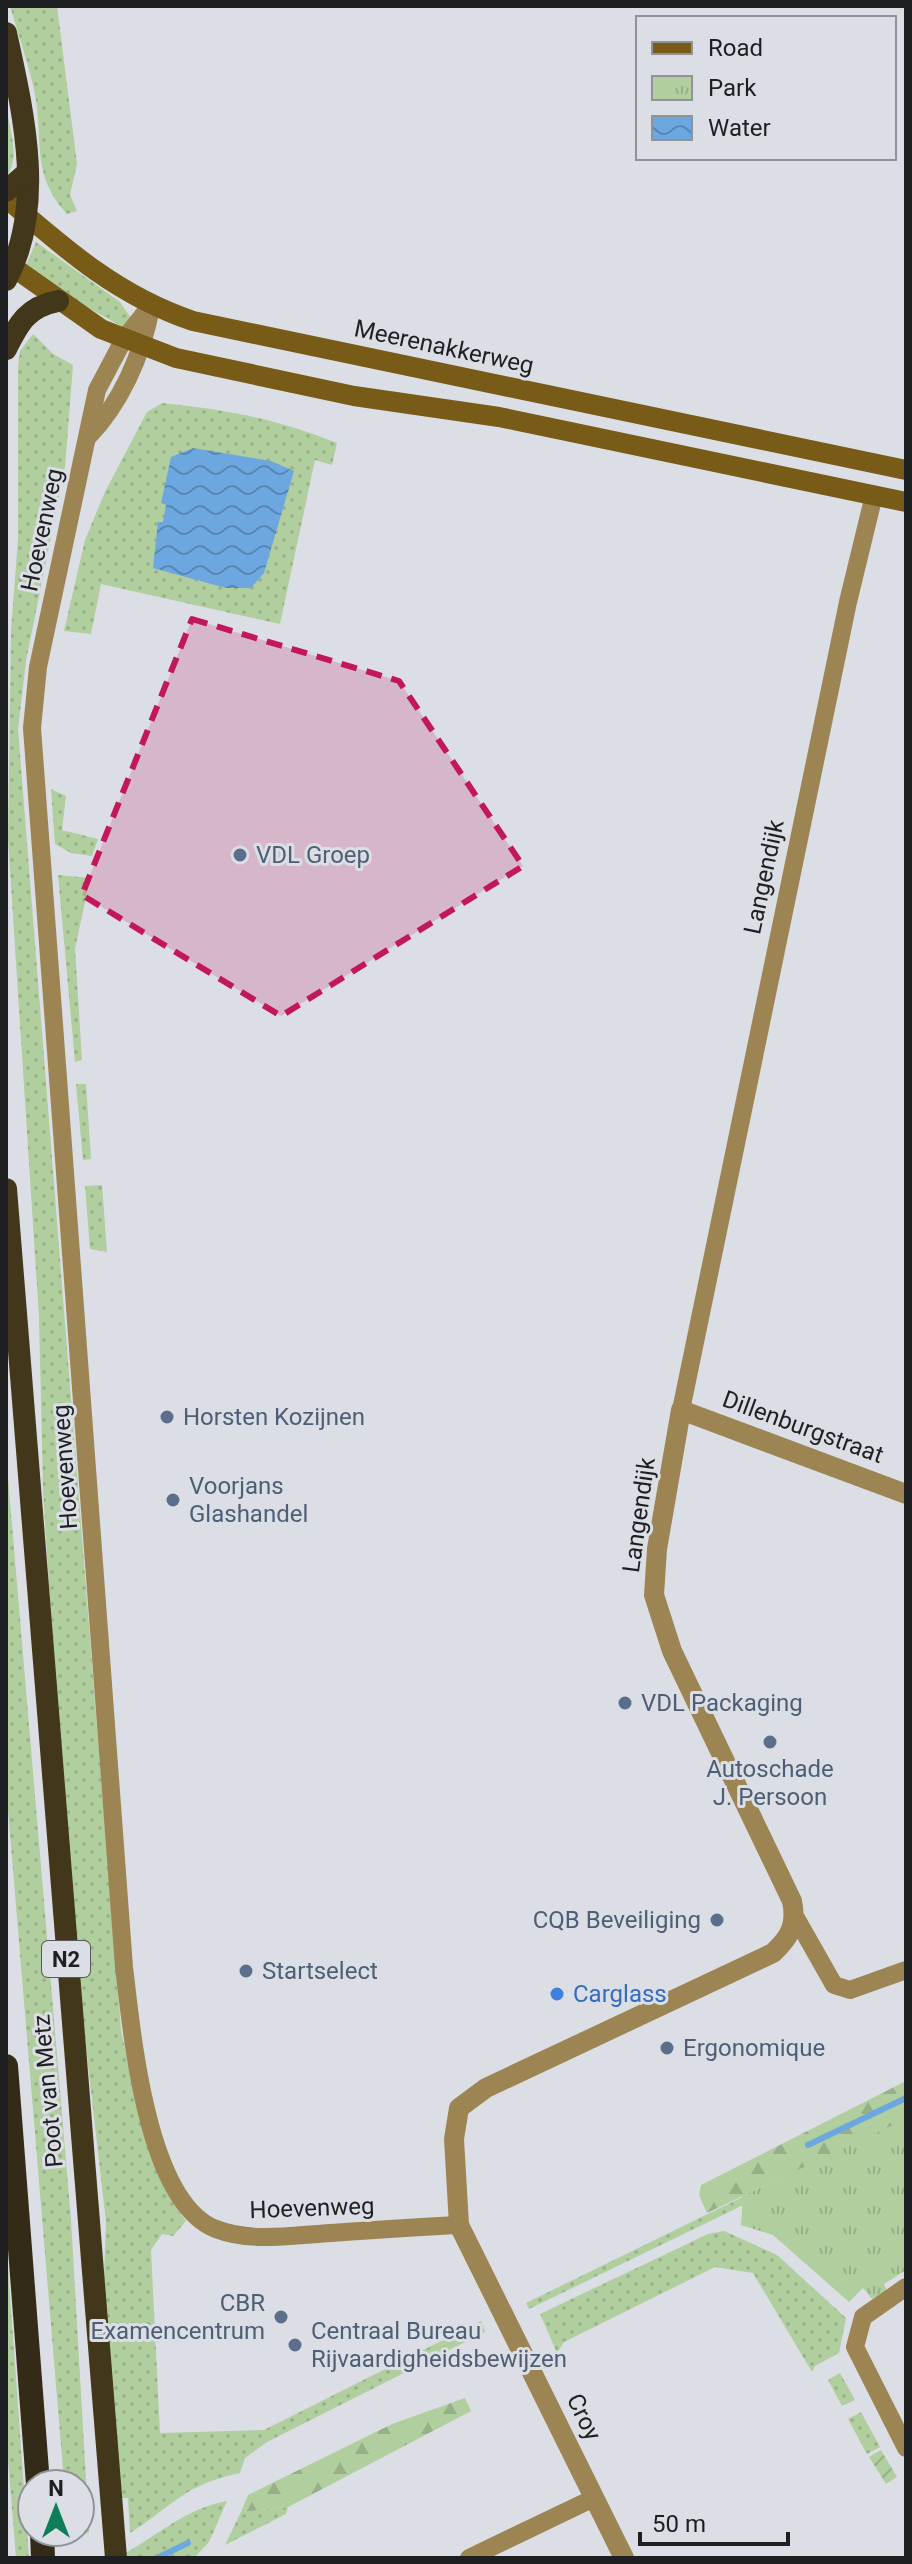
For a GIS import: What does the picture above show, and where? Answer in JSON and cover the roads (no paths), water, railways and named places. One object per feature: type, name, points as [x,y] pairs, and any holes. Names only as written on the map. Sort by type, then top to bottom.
[{"type":"highway","points":[[6,33],[19,90],[28,172],[23,244],[8,270]]},
{"type":"highway","points":[[6,191],[28,172]]},
{"type":"highway","points":[[6,349],[23,317],[44,304],[58,301]]},
{"type":"highway","name":"Poot van Metz","points":[[6,1189],[116,2558]]},
{"type":"highway","name":"Poot van Metz","points":[[6,2066],[37,2468]]},
{"type":"main road","name":"Meerenakkerweg","points":[[6,198],[94,272],[151,305],[215,326],[906,470]]},
{"type":"main road","points":[[8,270],[101,329],[176,358],[354,396],[499,417],[906,502]]},
{"type":"street","name":"Hoevenweg","points":[[151,305],[124,339],[97,390],[38,667],[32,728],[124,1967],[146,2112],[174,2190],[214,2228],[253,2238],[459,2225]]},
{"type":"street","name":"Hoevenweg","points":[[87,438],[103,421],[144,348],[151,305]]},
{"type":"street","name":"Langendijk","points":[[796,1918],[792,1901],[672,1651],[654,1595],[657,1549],[681,1410],[848,602],[874,495]]},
{"type":"street","name":"Dillenburgstraat","points":[[681,1410],[906,1494]]},
{"type":"street","points":[[459,2225],[454,2139],[459,2108],[486,2088],[773,1953],[789,1938],[796,1918]]},
{"type":"street","points":[[796,1918],[834,1985],[850,1990],[906,1970]]},
{"type":"street","name":"Croy","points":[[459,2225],[624,2558]]},
{"type":"street","points":[[906,2287],[863,2317],[855,2347],[906,2448]]},
{"type":"street","points":[[469,2558],[594,2498]]},
{"type":"water","points":[[193,448],[271,461],[294,471],[264,573],[251,588],[226,588],[153,568],[158,522],[163,522],[166,505],[161,503],[171,457]]},
{"type":"waterway","points":[[808,2145],[906,2098]]},
{"type":"waterway","points":[[157,2558],[188,2543]]},
{"type":"place","name":"VDL Groep","points":[[240,855]]},
{"type":"place","name":"Horsten Kozijnen","points":[[167,1417]]},
{"type":"place","name":"Voorjans Glashandel","points":[[173,1500]]},
{"type":"place","name":"VDL Packaging","points":[[625,1703]]},
{"type":"place","name":"Autoschade J. Persoon","points":[[770,1742]]},
{"type":"place","name":"CQB Beveiliging","points":[[717,1920]]},
{"type":"place","name":"Startselect","points":[[246,1971]]},
{"type":"place","name":"Carglass","points":[[557,1994]]},
{"type":"place","name":"Ergonomique","points":[[667,2048]]},
{"type":"place","name":"CBR Examencentrum","points":[[281,2317]]},
{"type":"place","name":"Centraal Bureau Rijvaardigheidsbewijzen","points":[[295,2345]]}]
